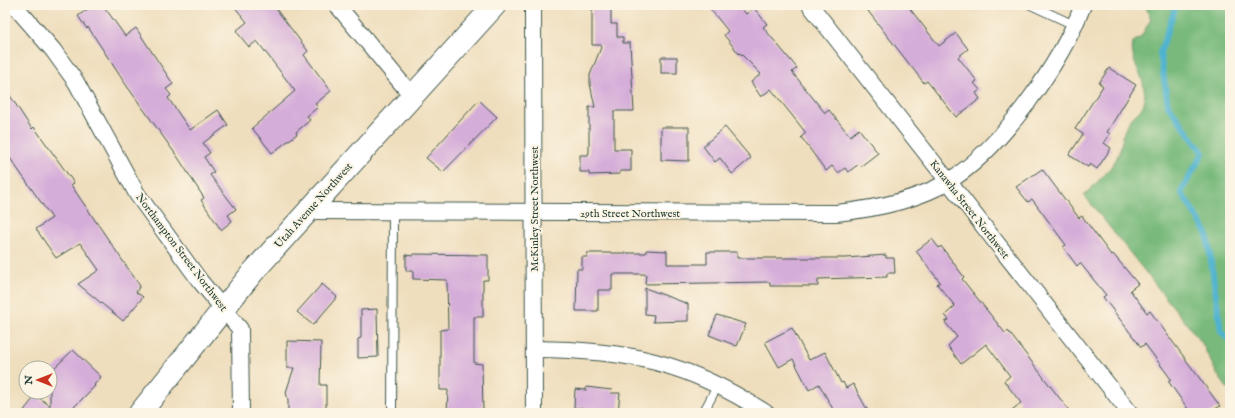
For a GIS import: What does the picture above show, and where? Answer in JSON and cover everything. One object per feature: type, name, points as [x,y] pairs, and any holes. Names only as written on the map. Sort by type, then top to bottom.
[{"type":"street","name":"Northampton Street Northwest","points":[[14,5],[53,50],[76,82],[137,194],[191,269],[240,329],[241,413]]},
{"type":"street","points":[[337,5],[412,96]]},
{"type":"street","name":"Utah Avenue Northwest","points":[[140,413],[253,272],[495,5]]},
{"type":"street","name":"McKinley Street Northwest","points":[[533,5],[534,413]]},
{"type":"street","name":"Kanawha Street Northwest","points":[[810,5],[1130,413]]},
{"type":"street","name":"29th Street Northwest","points":[[307,211],[836,214],[886,205],[923,193],[948,181],[971,164],[1039,87],[1055,61],[1083,5]]},
{"type":"street","points":[[534,348],[577,349],[637,356],[692,373],[718,385],[766,413]]},
{"type":"lane","points":[[1031,5],[1074,25]]},
{"type":"lane","points":[[392,413],[393,212]]},
{"type":"lane","points":[[703,413],[718,385]]},
{"type":"green space","points":[[1145,5],[1230,5],[1230,392],[1217,374],[1202,343],[1084,195],[1113,165],[1119,153],[1126,127],[1140,110],[1144,102],[1145,96],[1143,82],[1134,60],[1132,48],[1133,42],[1141,37],[1151,19]]},
{"type":"building","points":[[93,5],[103,5],[125,36],[136,28],[173,84],[166,89],[171,95],[168,98],[190,130],[218,110],[228,125],[203,143],[210,153],[204,157],[214,172],[210,175],[236,209],[228,215],[232,221],[221,230],[201,200],[204,198],[179,159],[124,82],[88,27],[87,29],[78,16]]},
{"type":"building","points":[[233,5],[273,5],[308,51],[304,55],[331,91],[315,104],[318,107],[307,116],[310,120],[296,132],[297,134],[272,153],[252,128],[295,91],[257,41],[249,47],[236,31],[247,22]]},
{"type":"building","points":[[592,5],[611,5],[611,24],[617,24],[617,37],[623,37],[623,43],[630,43],[634,111],[614,111],[614,149],[631,149],[631,171],[620,171],[620,174],[589,175],[589,172],[580,172],[580,155],[588,155],[589,152],[589,107],[595,107],[590,84],[590,75],[602,45],[592,45]]},
{"type":"building","points":[[707,5],[739,5],[746,14],[754,8],[767,24],[763,27],[797,68],[792,72],[825,113],[829,110],[850,136],[859,129],[878,153],[861,166],[859,164],[848,172],[845,168],[838,173],[832,166],[826,171],[801,137],[806,133],[771,89],[761,97],[751,82],[761,74],[740,53],[739,54],[724,35],[728,31]]},
{"type":"building","points":[[876,5],[907,5],[939,46],[956,33],[968,49],[958,57],[977,81],[974,83],[980,90],[976,93],[980,99],[956,117],[927,81],[924,83],[868,11]]},
{"type":"building","points":[[661,57],[677,57],[677,73],[661,73]]},
{"type":"building","points":[[1109,68],[1136,85],[1107,132],[1110,134],[1104,143],[1111,148],[1097,169],[1090,164],[1088,167],[1069,155],[1083,134],[1075,129],[1103,86],[1099,83]]},
{"type":"building","points":[[5,88],[32,129],[34,127],[74,183],[71,185],[140,286],[136,292],[143,297],[123,321],[78,284],[99,270],[80,243],[56,258],[36,229],[52,218],[5,151]]},
{"type":"building","points":[[479,100],[497,117],[443,172],[426,158]]},
{"type":"building","points":[[661,127],[689,127],[689,161],[661,160]]},
{"type":"building","points":[[725,127],[751,158],[732,174],[720,158],[715,162],[703,146]]},
{"type":"building","points":[[1042,169],[1079,218],[1082,216],[1111,255],[1113,254],[1138,284],[1130,290],[1147,313],[1150,311],[1220,406],[1209,413],[1191,413],[1168,381],[1171,379],[1145,344],[1141,347],[1103,297],[1106,295],[1080,263],[1077,266],[1063,247],[1066,245],[1032,199],[1028,202],[1016,187]]},
{"type":"building","points":[[932,239],[939,248],[941,246],[964,277],[962,279],[1005,333],[1008,331],[1071,413],[1008,413],[1021,403],[1004,381],[1010,376],[986,344],[961,364],[948,346],[957,337],[945,322],[949,320],[945,315],[955,306],[937,284],[940,282],[916,251]]},
{"type":"building","points":[[646,250],[667,251],[667,264],[707,264],[707,252],[737,252],[737,258],[846,258],[886,255],[886,258],[894,258],[895,273],[887,273],[887,277],[818,279],[818,286],[770,286],[770,282],[645,284],[646,274],[612,274],[612,290],[598,290],[598,311],[576,311],[577,269],[582,269],[582,257],[587,257],[587,253],[646,253]]},
{"type":"building","points":[[413,254],[488,255],[488,280],[483,280],[483,317],[474,317],[474,363],[482,364],[483,413],[447,413],[448,390],[440,390],[440,330],[448,329],[447,280],[413,279],[413,271],[406,271],[406,255],[413,256]]},
{"type":"building","points":[[322,284],[337,297],[313,325],[297,312]]},
{"type":"building","points":[[645,288],[688,304],[688,321],[653,322],[654,315],[645,314]]},
{"type":"building","points":[[377,309],[378,357],[358,358],[358,339],[361,338],[361,310]]},
{"type":"building","points":[[717,315],[746,324],[737,346],[709,335]]},
{"type":"building","points":[[792,328],[809,360],[825,352],[841,383],[843,382],[846,388],[853,384],[869,413],[835,413],[819,384],[809,390],[793,359],[779,367],[765,342]]},
{"type":"building","points":[[287,341],[321,342],[320,385],[326,385],[326,413],[288,413],[288,400],[286,392],[294,368],[287,368]]},
{"type":"building","points":[[73,350],[101,377],[94,385],[95,386],[68,413],[22,413],[32,400],[42,400],[50,406],[50,400],[58,400],[58,364]]},
{"type":"building","points":[[586,387],[612,390],[611,393],[620,393],[618,412],[583,413],[583,408],[574,408],[575,389],[586,390]]},
{"type":"waterway","points":[[1176,5],[1160,53],[1168,105],[1203,153],[1181,192],[1207,233],[1221,331],[1230,341]]}]
